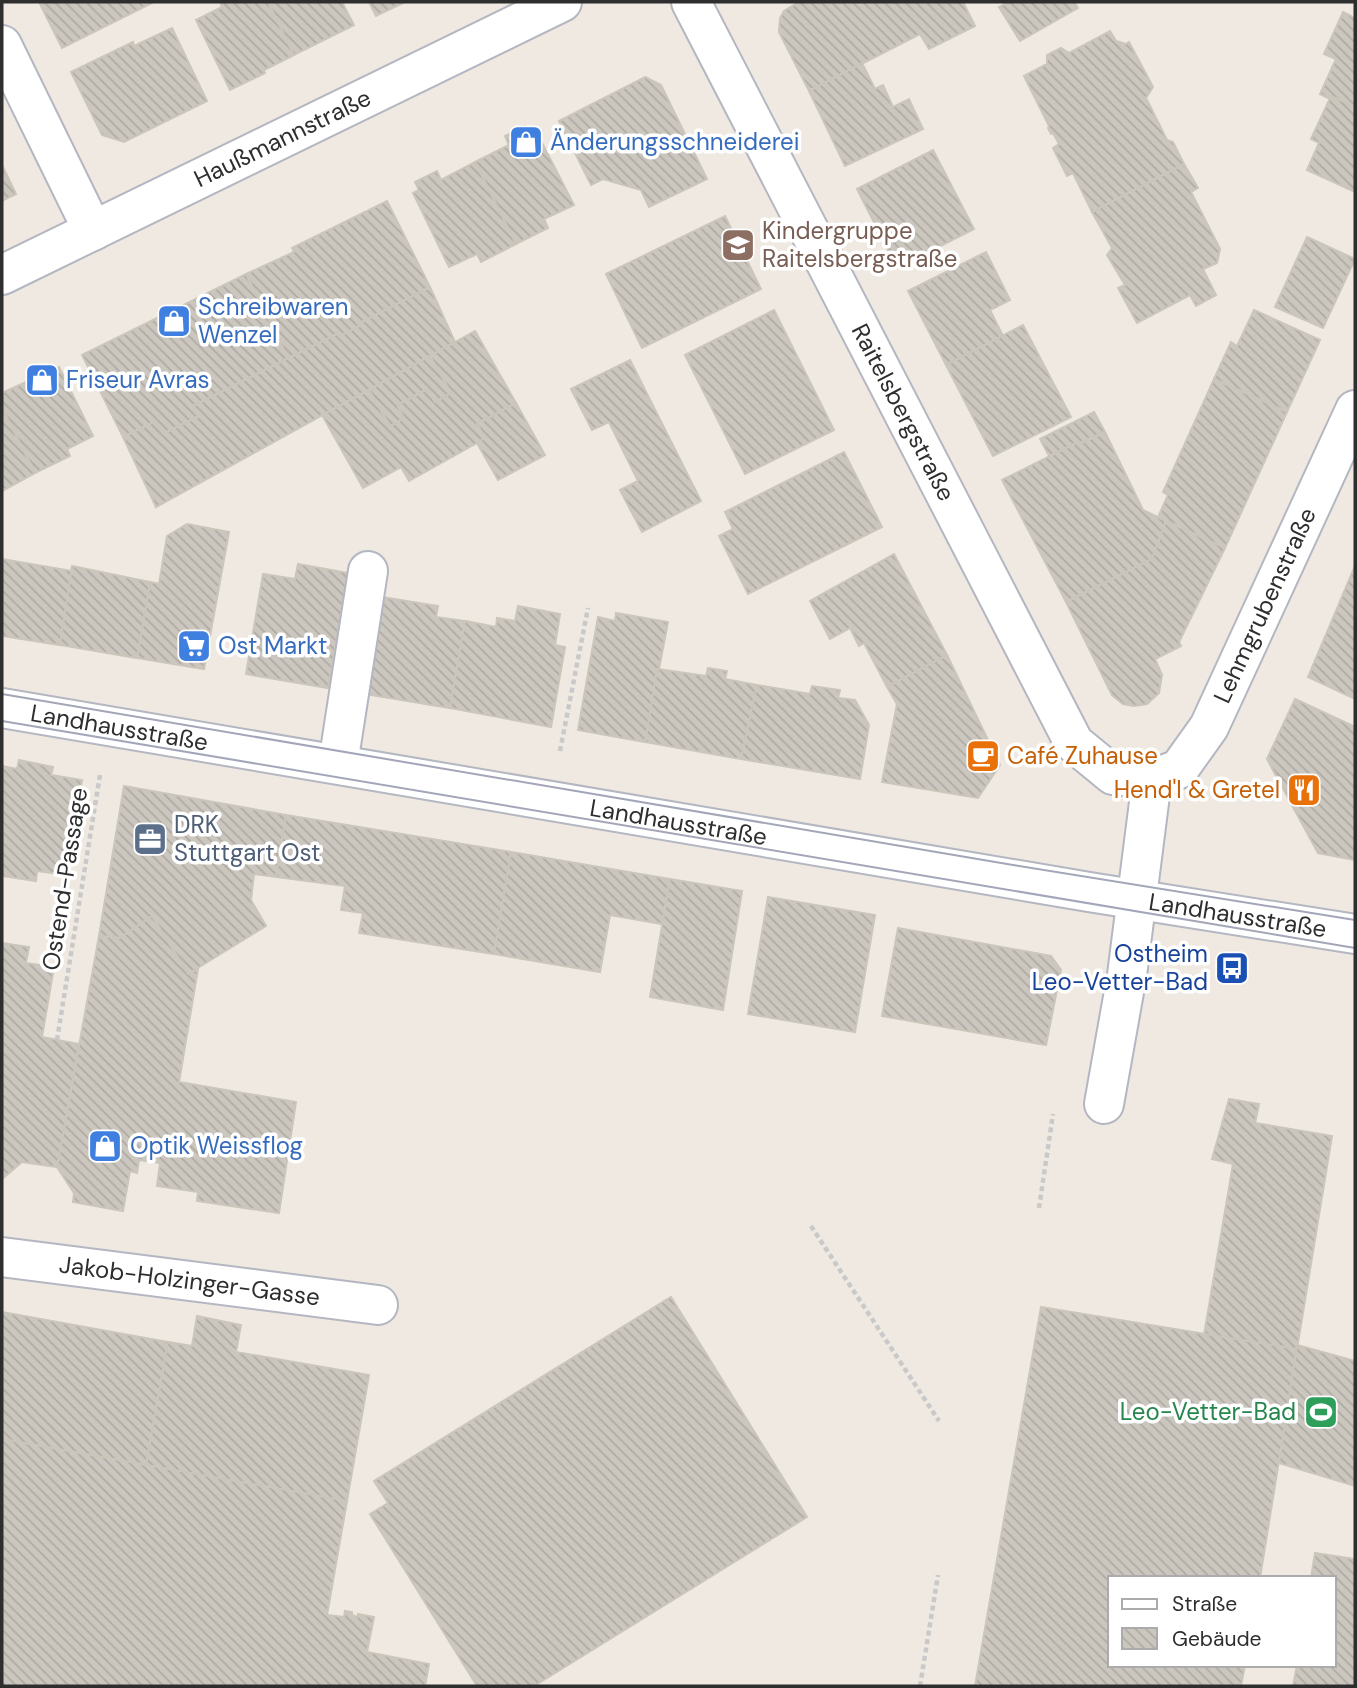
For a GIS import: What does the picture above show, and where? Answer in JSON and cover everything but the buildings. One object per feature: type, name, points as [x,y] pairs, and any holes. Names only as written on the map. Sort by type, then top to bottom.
[{"type":"street","name":"Haußmannstraße","points":[[2,275],[562,2]]},
{"type":"street","name":"Raitelsbergstraße","points":[[691,2],[1074,743],[1113,775],[1152,779]]},
{"type":"street","points":[[2,45],[93,231]]},
{"type":"street","name":"Lehmgrubenstraße","points":[[1152,779],[1179,769],[1209,727],[1355,410]]},
{"type":"street","points":[[338,764],[368,571]]},
{"type":"street","name":"Landhausstraße","points":[[2,708],[1355,934]]},
{"type":"street","points":[[1104,1104],[1126,975],[1152,779]]},
{"type":"street","name":"Jakob-Holzinger-Gasse","points":[[2,1257],[378,1305]]},
{"type":"path","points":[[551,800],[588,608]]},
{"type":"path","name":"Ostend-Passage","points":[[57,1040],[106,739],[113,725]]},
{"type":"path","points":[[811,1226],[939,1421]]},
{"type":"path","points":[[920,1686],[938,1575]]},
{"type":"tram line","points":[[2,694],[1355,920]]},
{"type":"tram line","points":[[2,721],[1355,948]]},
{"type":"place","name":"Änderungsschneiderei","points":[[526,142]]},
{"type":"place","name":"Kindergruppe Raitelsbergstraße","points":[[738,245]]},
{"type":"place","name":"Schreibwaren Wenzel","points":[[174,321]]},
{"type":"place","name":"Friseur Avras","points":[[42,380]]},
{"type":"place","name":"Ost Markt","points":[[194,646]]},
{"type":"place","name":"Café Zuhause","points":[[983,756]]},
{"type":"place","name":"Hend'l & Gretel","points":[[1304,790]]},
{"type":"place","name":"DRK Stuttgart Ost","points":[[150,839]]},
{"type":"place","name":"Ostheim Leo-Vetter-Bad","points":[[1232,968]]},
{"type":"place","name":"Optik Weissflog","points":[[105,1146]]},
{"type":"place","name":"Leo-Vetter-Bad","points":[[1321,1412]]}]
